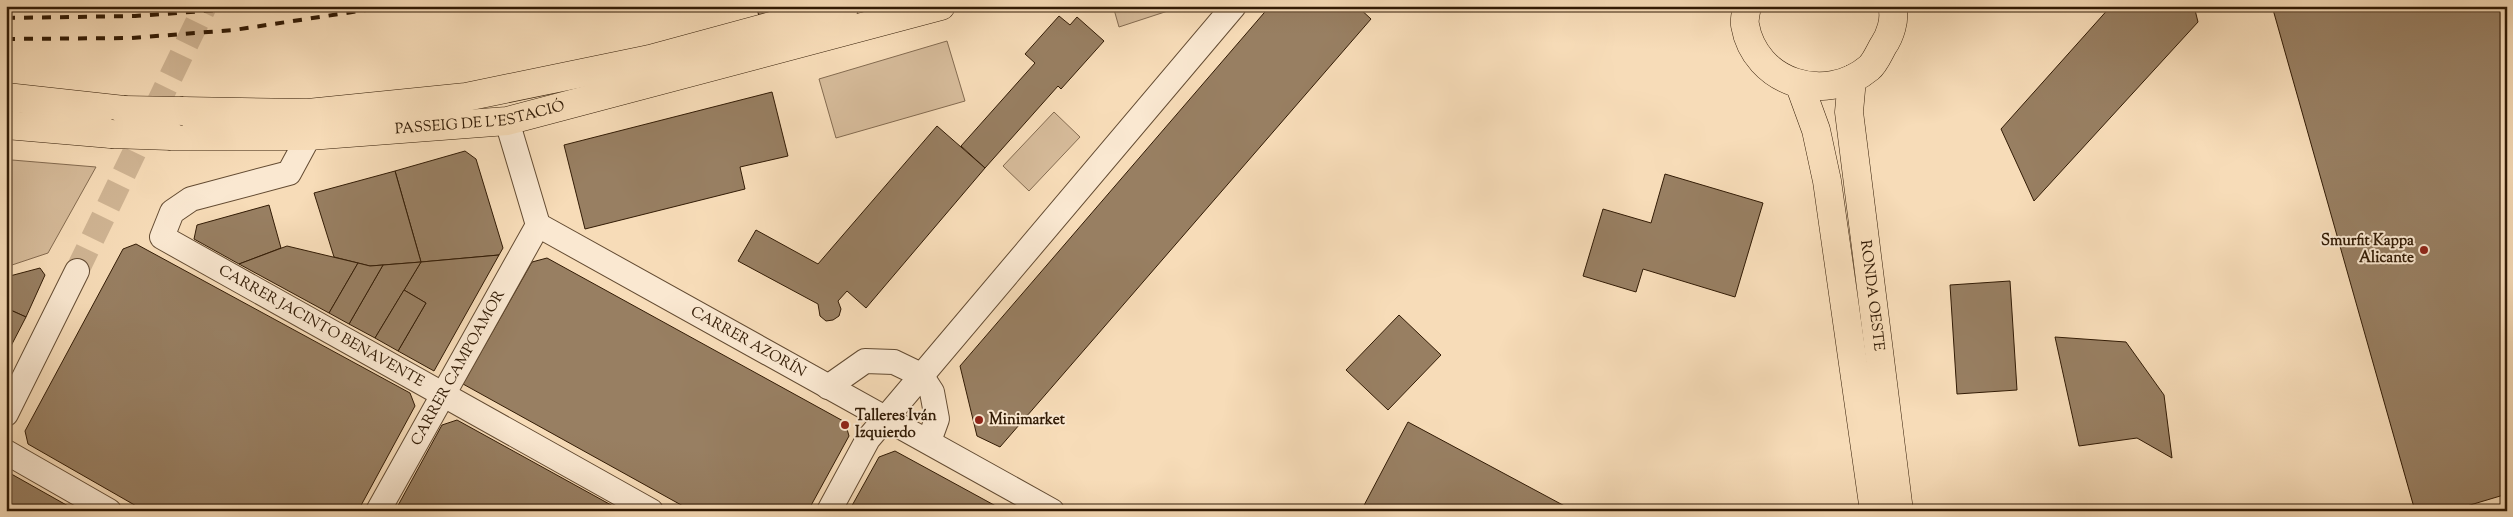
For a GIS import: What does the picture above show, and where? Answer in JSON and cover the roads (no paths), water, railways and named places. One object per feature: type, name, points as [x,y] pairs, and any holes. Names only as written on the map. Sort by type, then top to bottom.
[{"type":"main road","name":"PASSEIG DE L'ESTACIÓ","points":[[6,97],[124,110],[308,113],[466,97],[650,59],[845,6]]},
{"type":"main road","name":"PASSEIG DE L'ESTACIÓ","points":[[6,124],[111,134],[309,136],[507,121],[941,6]]},
{"type":"main road","points":[[1741,12],[1756,55],[1777,75],[1800,86],[1816,88],[1837,85],[1852,79],[1870,67],[1889,36],[1892,6]]},
{"type":"main road","name":"RONDA OESTE","points":[[1852,79],[1849,112],[1899,511]]},
{"type":"main road","name":"RONDA OESTE","points":[[1800,86],[1816,130],[1827,181],[1874,511]]},
{"type":"street","points":[[829,511],[868,438],[1234,6]]},
{"type":"street","points":[[507,121],[538,225]]},
{"type":"street","name":"CARRER JACINTO BENAVENTE","points":[[309,136],[289,173],[191,199],[172,212],[162,237],[651,511]]},
{"type":"street","name":"CARRER AZORÍN","points":[[538,225],[1052,511]]},
{"type":"street","name":"CARRER CAMPOAMOR","points":[[378,511],[442,393],[538,225]]},
{"type":"street","points":[[6,414],[77,271]]},
{"type":"street","points":[[828,387],[865,361],[894,362],[921,375],[932,392],[937,418],[929,441]]},
{"type":"street","points":[[6,452],[109,511]]},
{"type":"tunnel","points":[[77,271],[205,6]]},
{"type":"railway","points":[[6,9],[38,6]]},
{"type":"railway","points":[[6,18],[135,16],[274,6]]},
{"type":"railway","points":[[6,39],[131,38],[234,30],[392,6]]},
{"type":"place","name":"Smurfit Kappa Alicante","points":[[2424,250]]},
{"type":"place","name":"Minimarket","points":[[979,420]]},
{"type":"place","name":"Talleres Iván Izquierdo","points":[[845,425]]}]
